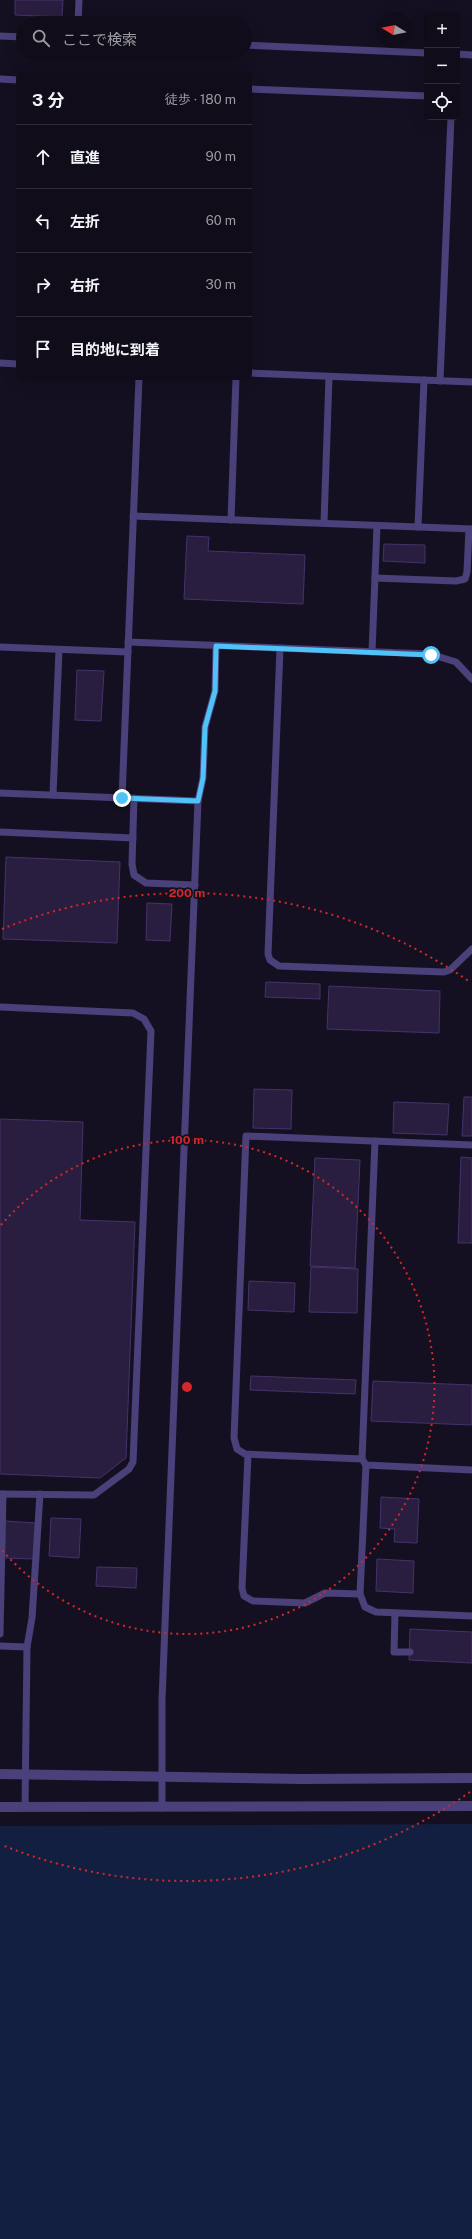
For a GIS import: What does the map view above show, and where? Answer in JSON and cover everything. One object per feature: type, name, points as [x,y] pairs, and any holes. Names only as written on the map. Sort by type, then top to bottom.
[{"type":"street","points":[[0,1774],[302,1779],[472,1778]]},
{"type":"street","points":[[0,1807],[162,1808],[472,1806]]},
{"type":"lane","points":[[78,16],[79,0]]},
{"type":"lane","points":[[0,36],[16,37]]},
{"type":"lane","points":[[252,46],[424,53]]},
{"type":"lane","points":[[460,54],[472,54]]},
{"type":"lane","points":[[0,79],[16,80]]},
{"type":"lane","points":[[252,89],[424,96]]},
{"type":"lane","points":[[440,381],[451,120]]},
{"type":"lane","points":[[0,363],[16,364]]},
{"type":"lane","points":[[252,373],[472,382]]},
{"type":"lane","points":[[324,523],[330,377]]},
{"type":"lane","points":[[122,798],[139,380]]},
{"type":"lane","points":[[230,520],[236,380]]},
{"type":"lane","points":[[418,527],[424,380]]},
{"type":"lane","points":[[133,516],[471,529],[468,572],[464,579],[456,581],[375,578]]},
{"type":"lane","points":[[372,652],[377,526]]},
{"type":"lane","points":[[128,642],[431,655],[456,662],[472,679]]},
{"type":"lane","points":[[162,1808],[162,1700],[194,885],[198,801],[203,778],[205,727],[215,691],[216,646]]},
{"type":"lane","points":[[0,647],[128,652]]},
{"type":"lane","points":[[280,648],[268,954],[270,960],[279,966],[444,972],[450,970],[472,949]]},
{"type":"lane","points":[[53,795],[59,650]]},
{"type":"lane","points":[[0,793],[198,801]]},
{"type":"lane","points":[[134,798],[132,868],[137,878],[146,883],[194,885]]},
{"type":"lane","points":[[0,832],[133,838]]},
{"type":"lane","points":[[0,1007],[133,1013],[144,1019],[151,1031],[133,1462],[128,1469],[94,1495],[2,1494],[0,1634]]},
{"type":"lane","points":[[472,1145],[246,1136],[234,1438],[237,1449],[248,1455],[472,1470]]},
{"type":"lane","points":[[375,1141],[364,1462],[361,1601],[367,1609],[376,1612],[472,1616]]},
{"type":"lane","points":[[248,1455],[242,1588],[244,1596],[253,1601],[305,1603],[325,1593],[360,1594]]},
{"type":"lane","points":[[25,1808],[27,1647],[32,1618],[40,1494]]},
{"type":"lane","points":[[395,1613],[394,1652],[410,1652]]},
{"type":"lane","points":[[0,1646],[27,1647]]},
{"type":"water","points":[[472,1824],[472,2239],[0,2239],[0,1826]]},
{"type":"building","points":[[15,0],[63,0],[62,16],[15,15]]},
{"type":"building","points":[[187,536],[209,537],[208,551],[305,555],[303,604],[184,599]]},
{"type":"building","points":[[384,544],[425,545],[425,563],[383,561]]},
{"type":"building","points":[[77,670],[104,671],[101,721],[75,720]]},
{"type":"building","points":[[6,857],[120,862],[117,943],[3,939]]},
{"type":"building","points":[[147,903],[172,904],[170,941],[146,940]]},
{"type":"building","points":[[266,982],[320,984],[320,999],[265,997]]},
{"type":"building","points":[[329,986],[440,991],[439,1033],[327,1029]]},
{"type":"building","points":[[254,1089],[292,1090],[291,1129],[253,1128]]},
{"type":"building","points":[[464,1097],[472,1097],[472,1136],[462,1136]]},
{"type":"building","points":[[394,1102],[449,1104],[447,1135],[393,1133]]},
{"type":"building","points":[[0,1119],[83,1122],[80,1220],[135,1222],[126,1458],[100,1478],[0,1474]]},
{"type":"building","points":[[461,1157],[472,1158],[472,1243],[458,1243]]},
{"type":"building","points":[[315,1158],[360,1160],[355,1268],[310,1266]]},
{"type":"building","points":[[311,1267],[358,1269],[357,1313],[309,1312]]},
{"type":"building","points":[[249,1281],[295,1283],[294,1312],[248,1310]]},
{"type":"building","points":[[251,1376],[356,1380],[355,1394],[250,1390]]},
{"type":"building","points":[[373,1381],[472,1385],[472,1425],[371,1421]]},
{"type":"building","points":[[381,1497],[419,1499],[417,1543],[394,1542],[395,1529],[380,1528]]},
{"type":"building","points":[[51,1518],[81,1519],[79,1558],[49,1556]]},
{"type":"building","points":[[5,1521],[36,1523],[34,1557],[31,1559],[5,1558],[3,1556]]},
{"type":"building","points":[[377,1559],[414,1561],[413,1593],[376,1591]]},
{"type":"building","points":[[97,1567],[137,1568],[136,1588],[96,1586]]},
{"type":"building","points":[[410,1629],[472,1632],[472,1663],[409,1660]]},
{"type":"route","points":[[122,798],[198,801],[203,778],[205,727],[215,691],[216,646],[431,655]]}]
